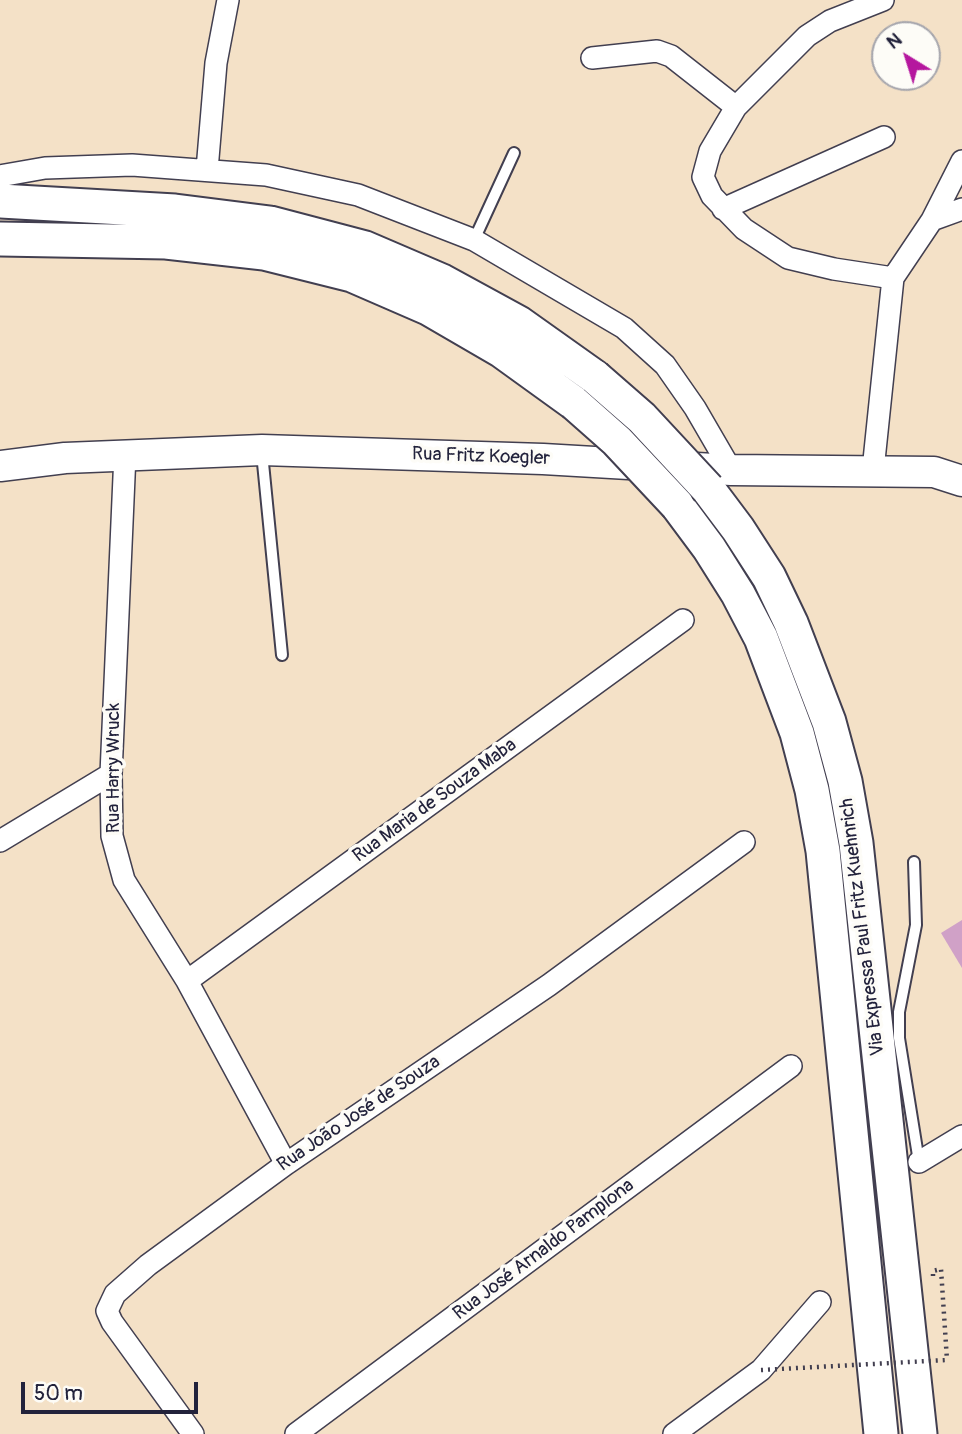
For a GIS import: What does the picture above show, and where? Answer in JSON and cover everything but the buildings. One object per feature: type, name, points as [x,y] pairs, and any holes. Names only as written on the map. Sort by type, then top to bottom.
[{"type":"main road","name":"Via Expressa Paul Fritz Kuehnrich","points":[[0,201],[175,211],[270,223],[365,248],[442,281],[519,323],[595,377],[720,479],[738,529],[768,577],[791,623],[830,722],[845,780],[856,843],[920,1434]]},
{"type":"main road","name":"Via Expressa Paul Fritz Kuehnrich","points":[[0,239],[166,242],[264,253],[352,275],[428,308],[502,351],[574,403],[617,442],[677,505],[709,548],[761,638],[797,733],[812,790],[823,851],[881,1434]]},
{"type":"street","points":[[207,170],[216,62],[228,0]]},
{"type":"street","points":[[883,0],[830,20],[807,36],[736,107],[710,151],[703,177],[712,196],[723,209],[744,229],[788,258],[834,269],[893,278]]},
{"type":"street","points":[[592,58],[657,51],[671,56],[736,107]]},
{"type":"street","points":[[723,209],[884,137]]},
{"type":"street","points":[[873,470],[893,278],[932,220],[962,161]]},
{"type":"street","points":[[0,176],[45,168],[132,164],[266,175],[358,195],[474,240],[624,328],[665,365],[695,408],[720,479]]},
{"type":"street","points":[[932,220],[962,209]]},
{"type":"street","name":"Rua Fritz Koegler","points":[[0,466],[125,454],[262,450],[543,458],[720,479],[873,470],[934,472],[962,481]]},
{"type":"street","name":"Rua Harry Wruck","points":[[125,454],[111,774],[112,836],[124,880],[187,981],[286,1164]]},
{"type":"street","name":"Rua Maria de Souza Maba","points":[[187,981],[683,620]]},
{"type":"street","points":[[0,841],[111,774]]},
{"type":"street","name":"Rua João José de Souza","points":[[193,1434],[119,1333],[107,1311],[115,1294],[149,1265],[286,1164],[548,985],[744,842]]},
{"type":"street","name":"Rua José Arnaldo Pamplona","points":[[296,1434],[791,1066]]},
{"type":"street","points":[[919,1162],[962,1136]]},
{"type":"street","points":[[674,1434],[761,1370],[820,1302]]},
{"type":"lane","points":[[474,240],[514,153]]},
{"type":"lane","points":[[262,450],[282,655]]},
{"type":"lane","points":[[914,862],[916,925],[899,1012],[899,1038],[919,1162]]},
{"type":"path","points":[[761,1370],[947,1360]]}]
